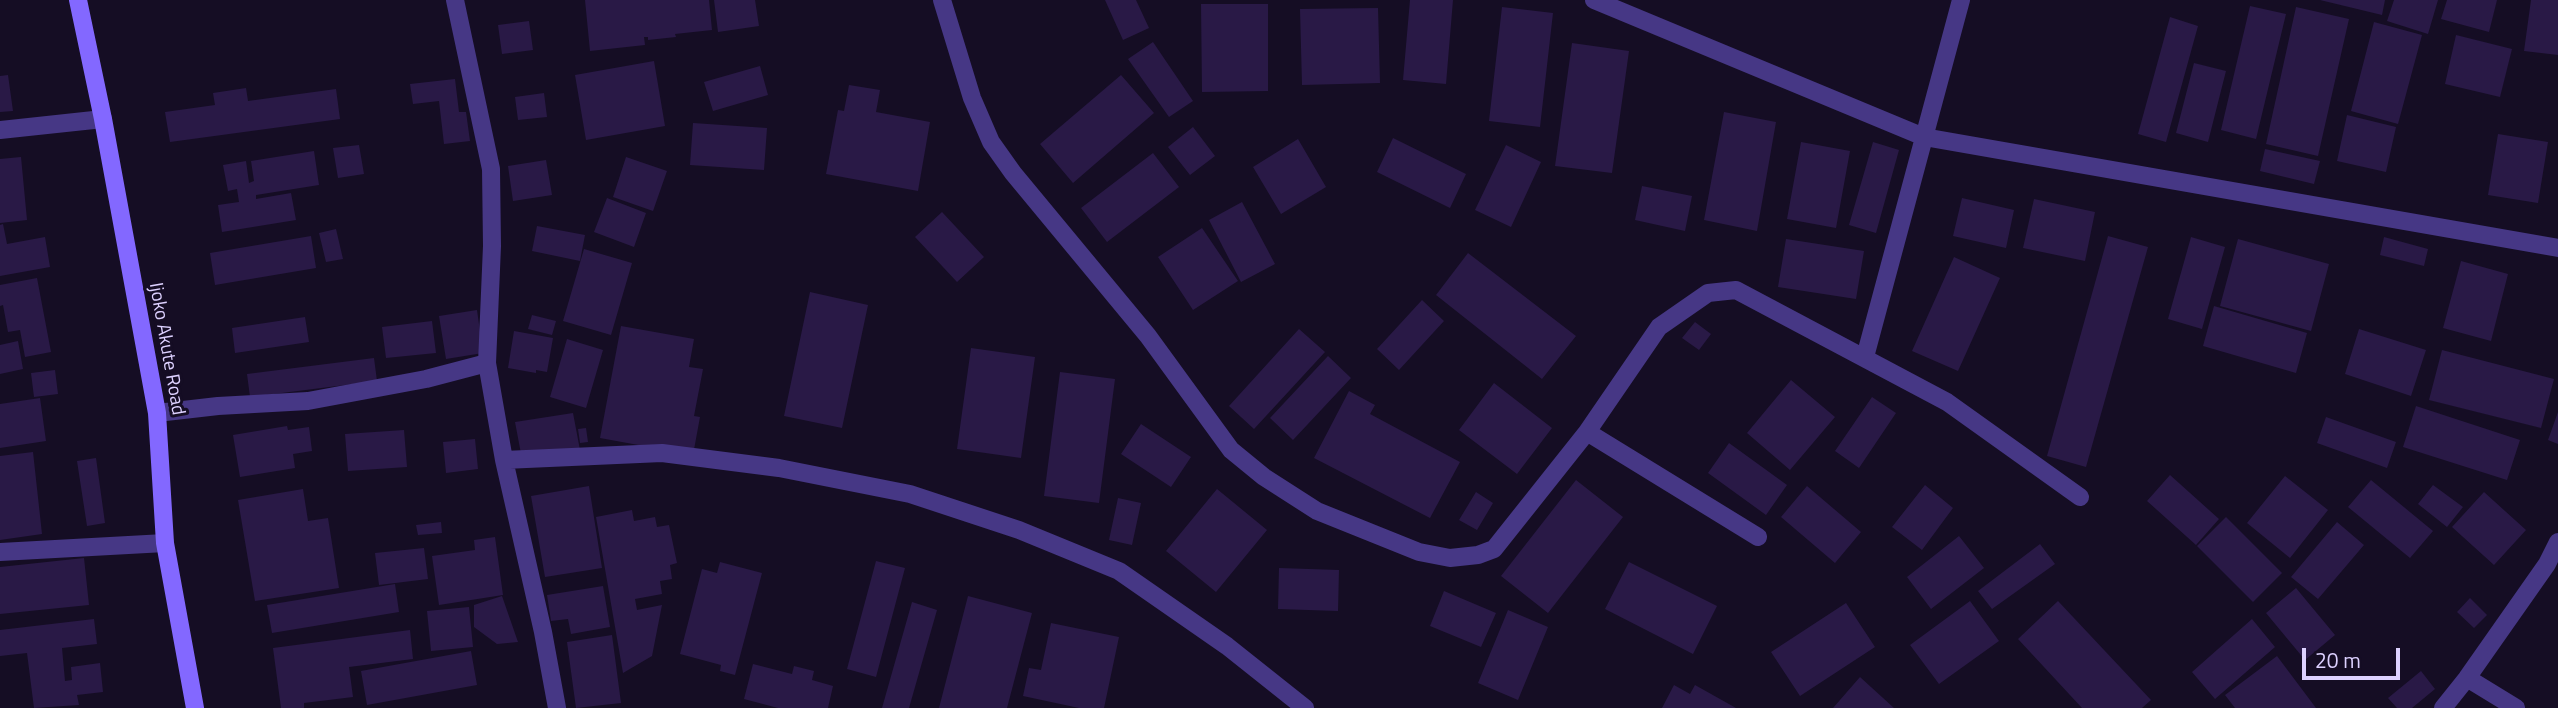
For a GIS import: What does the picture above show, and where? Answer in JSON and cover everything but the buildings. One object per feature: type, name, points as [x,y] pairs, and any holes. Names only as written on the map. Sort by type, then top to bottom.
[{"type":"main road","name":"Ijoko Akute Road","points":[[78,0],[103,119],[157,413],[165,542],[195,708]]},
{"type":"street","points":[[456,0],[491,169],[492,246],[487,363],[504,460],[543,632],[557,708]]},
{"type":"street","points":[[942,0],[972,98],[991,142],[1013,173],[1148,336],[1231,450],[1264,477],[1317,511],[1419,552],[1450,558],[1478,555],[1494,549],[1587,432],[1659,327],[1708,293],[1735,290],[1947,402],[2080,497]]},
{"type":"street","points":[[1594,0],[1924,137],[2558,248]]},
{"type":"street","points":[[1865,357],[1961,0]]},
{"type":"street","points":[[0,130],[103,119]]},
{"type":"street","points":[[157,413],[218,406],[308,401],[426,379],[487,363]]},
{"type":"street","points":[[1587,432],[1758,537]]},
{"type":"street","points":[[504,460],[662,453],[779,468],[910,494],[1019,530],[1119,571],[1227,646],[1305,708]]},
{"type":"street","points":[[0,552],[165,542]]},
{"type":"street","points":[[2443,708],[2547,564],[2558,542]]},
{"type":"street","points":[[2467,678],[2516,708]]}]
